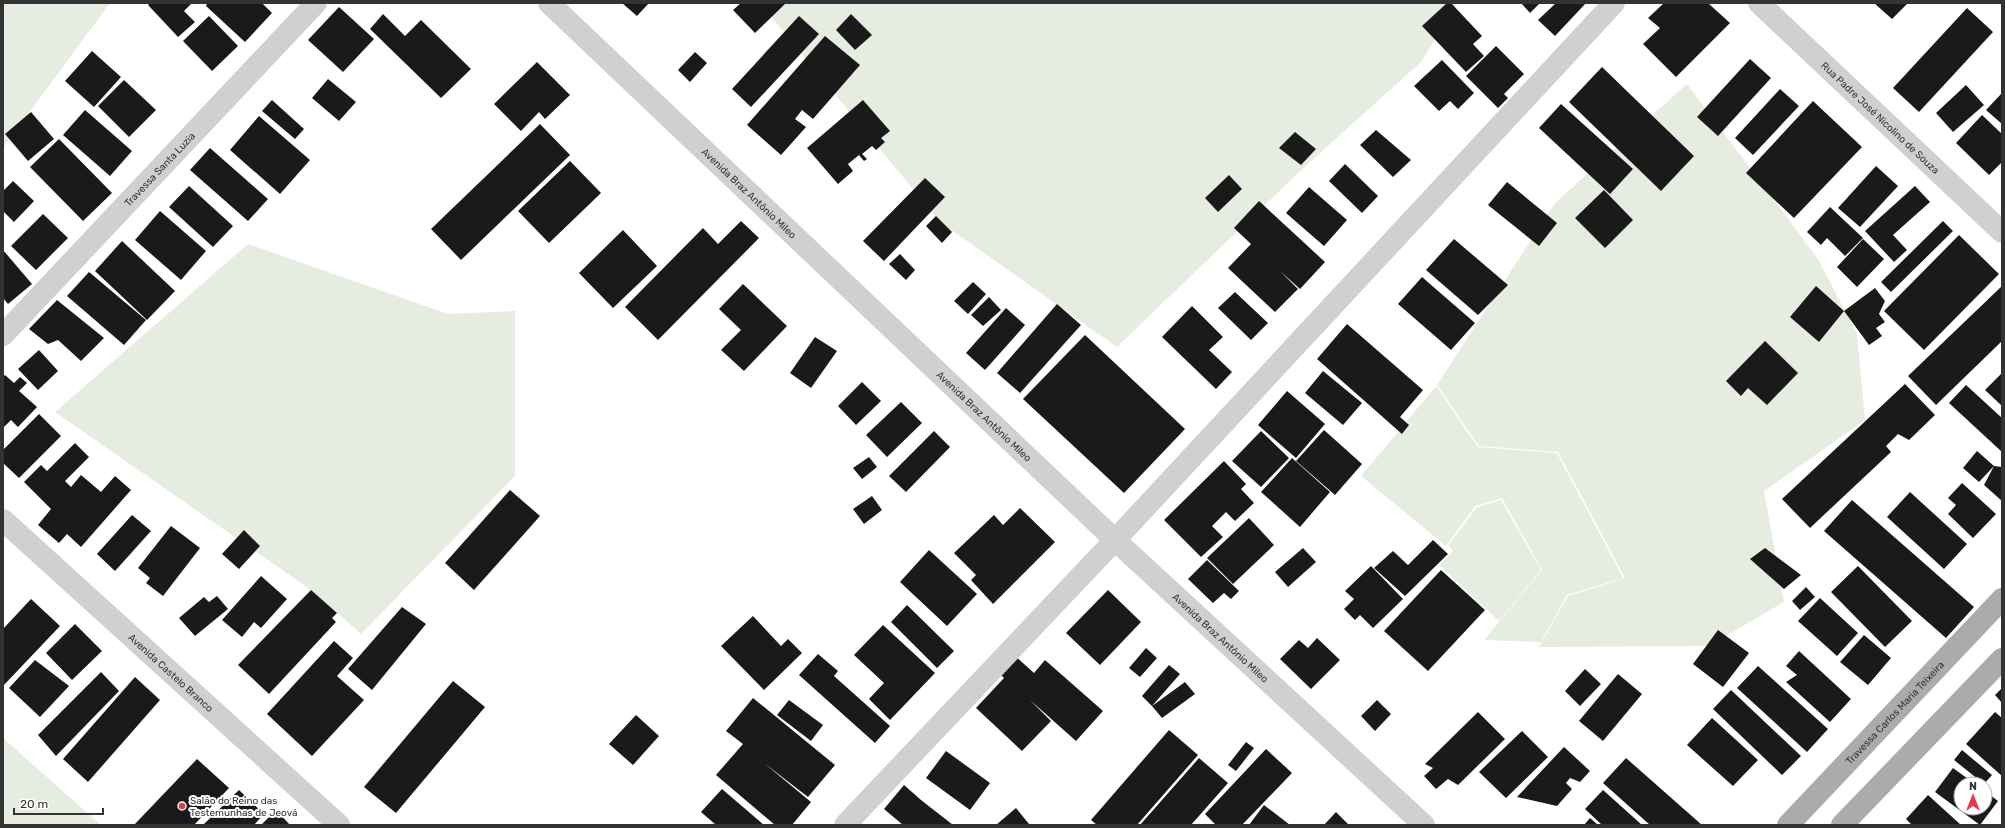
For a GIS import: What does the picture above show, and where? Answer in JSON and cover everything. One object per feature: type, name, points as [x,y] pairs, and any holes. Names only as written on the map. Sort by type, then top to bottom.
[{"type":"main road","name":"Travessa Carlos Maria Teixeira","points":[[1788,825],[2002,599]]},
{"type":"main road","points":[[1842,825],[2002,659]]},
{"type":"street","name":"Travessa Santa Luzia","points":[[3,335],[316,3]]},
{"type":"street","name":"Avenida Braz Antônio Mileo","points":[[549,3],[1115,540],[1424,825]]},
{"type":"street","points":[[845,825],[1115,540],[1614,3]]},
{"type":"street","name":"Rua Padre José Nicolino de Souza","points":[[1758,3],[2002,232]]},
{"type":"street","name":"Avenida Castelo Branco","points":[[3,520],[338,825]]},
{"type":"shaded area","points":[[3,3],[110,3],[3,148]]},
{"type":"shaded area","points":[[760,3],[1457,3],[1422,61],[1298,173],[1117,347],[940,222]]},
{"type":"shaded area","points":[[1687,84],[1818,259],[1857,334],[1865,420],[1764,491],[1784,602],[1709,646],[1539,647],[1568,596],[1625,578],[1558,452],[1479,446],[1437,385],[1555,203]]},
{"type":"shaded area","points":[[248,244],[448,314],[515,311],[515,476],[361,634],[311,590],[55,412]]},
{"type":"shaded area","points":[[1436,386],[1478,447],[1557,453],[1623,578],[1567,595],[1541,642],[1484,640],[1542,570],[1502,498],[1475,506],[1446,546],[1361,476]]},
{"type":"shaded area","points":[[1501,500],[1541,570],[1499,621],[1439,565],[1453,551],[1448,546],[1477,507]]},
{"type":"shaded area","points":[[3,738],[101,825],[3,825]]},
{"type":"building","points":[[150,3],[192,3],[184,11],[195,22],[178,37],[148,5]]},
{"type":"building","points":[[207,3],[262,3],[272,13],[245,42],[206,6]]},
{"type":"building","points":[[622,3],[649,3],[637,16]]},
{"type":"building","points":[[741,3],[786,3],[755,33],[733,10]]},
{"type":"building","points":[[1447,3],[1451,3],[1482,36],[1473,44],[1484,56],[1466,72],[1422,26]]},
{"type":"building","points":[[1521,3],[1540,3],[1530,13]]},
{"type":"building","points":[[1556,3],[1586,3],[1555,36],[1538,20]]},
{"type":"building","points":[[1664,3],[1708,3],[1730,23],[1676,77],[1643,44],[1660,28],[1648,18]]},
{"type":"building","points":[[1874,3],[1908,3],[1892,19]]},
{"type":"building","points":[[339,7],[374,39],[343,72],[308,40]]},
{"type":"building","points":[[1967,8],[1993,32],[1919,112],[1893,88]]},
{"type":"building","points":[[383,14],[405,36],[421,20],[471,69],[441,98],[370,29]]},
{"type":"building","points":[[851,14],[872,35],[855,50],[836,30]]},
{"type":"building","points":[[209,16],[238,46],[212,71],[183,41]]},
{"type":"building","points":[[799,16],[819,34],[751,107],[732,89]]},
{"type":"building","points":[[825,36],[860,65],[813,119],[802,110],[795,119],[806,127],[781,155],[747,125]]},
{"type":"building","points":[[1496,46],[1524,74],[1504,94],[1508,98],[1498,108],[1466,76]]},
{"type":"building","points":[[92,51],[121,77],[94,107],[65,81]]},
{"type":"building","points":[[695,52],[707,63],[690,82],[678,70]]},
{"type":"building","points":[[1750,59],[1771,78],[1718,136],[1697,117]]},
{"type":"building","points":[[1442,60],[1474,93],[1458,109],[1450,101],[1439,111],[1414,86]]},
{"type":"building","points":[[537,62],[570,95],[545,119],[539,112],[521,131],[494,104]]},
{"type":"building","points":[[1602,67],[1694,156],[1661,191],[1569,102]]},
{"type":"building","points":[[328,79],[356,102],[339,121],[312,98]]},
{"type":"building","points":[[124,80],[156,110],[129,137],[98,106]]},
{"type":"building","points":[[1966,85],[1984,105],[1953,132],[1936,113]]},
{"type":"building","points":[[1780,89],[1799,106],[1753,155],[1735,138]]},
{"type":"building","points":[[2002,93],[2002,124],[1986,110]]},
{"type":"building","points":[[272,100],[304,129],[295,139],[262,111]]},
{"type":"building","points":[[863,100],[890,131],[881,138],[885,142],[876,150],[872,146],[862,154],[867,159],[864,161],[859,155],[848,164],[853,171],[838,184],[807,148]]},
{"type":"building","points":[[1813,101],[1862,147],[1794,218],[1746,173]]},
{"type":"building","points":[[1561,104],[1633,169],[1610,194],[1539,128]]},
{"type":"building","points":[[85,110],[132,151],[110,176],[63,135]]},
{"type":"building","points":[[31,112],[54,139],[28,161],[5,134]]},
{"type":"building","points":[[1982,115],[2002,134],[2002,162],[1989,175],[1956,143]]},
{"type":"building","points":[[259,116],[310,160],[280,194],[230,150]]},
{"type":"building","points":[[540,124],[570,155],[461,260],[431,229]]},
{"type":"building","points":[[1376,130],[1411,160],[1393,177],[1360,145]]},
{"type":"building","points":[[1295,132],[1316,149],[1301,165],[1279,148]]},
{"type":"building","points":[[59,139],[112,193],[83,221],[30,167]]},
{"type":"building","points":[[210,148],[268,199],[248,221],[190,170]]},
{"type":"building","points":[[570,161],[601,193],[549,243],[518,211]]},
{"type":"building","points":[[1345,164],[1378,196],[1362,213],[1329,181]]},
{"type":"building","points":[[1876,166],[1898,186],[1860,227],[1838,208]]},
{"type":"building","points":[[1229,175],[1242,189],[1218,212],[1205,198]]},
{"type":"building","points":[[925,178],[945,197],[884,261],[863,241]]},
{"type":"building","points":[[13,181],[34,201],[14,222],[3,211],[3,191]]},
{"type":"building","points":[[1507,182],[1557,223],[1539,246],[1488,205]]},
{"type":"building","points":[[189,186],[233,226],[213,247],[169,207]]},
{"type":"building","points":[[1915,186],[1930,202],[1893,235],[1907,250],[1894,262],[1865,231]]},
{"type":"building","points":[[1309,187],[1347,220],[1324,246],[1286,213]]},
{"type":"building","points":[[1604,190],[1633,220],[1605,248],[1575,218]]},
{"type":"building","points":[[1259,201],[1325,262],[1300,289],[1280,271],[1298,289],[1275,312],[1228,268],[1251,244],[1234,228]]},
{"type":"building","points":[[1830,207],[1863,238],[1845,256],[1827,238],[1821,245],[1807,232]]},
{"type":"building","points":[[160,211],[206,251],[181,280],[135,240]]},
{"type":"building","points":[[43,214],[68,238],[36,270],[11,246]]},
{"type":"building","points":[[936,216],[952,232],[942,243],[926,226]]},
{"type":"building","points":[[741,221],[759,238],[658,340],[625,307],[703,228],[718,244]]},
{"type":"building","points":[[1943,221],[1953,231],[1891,292],[1881,282]]},
{"type":"building","points":[[623,230],[657,266],[613,308],[579,273]]},
{"type":"building","points":[[1959,235],[1999,274],[1924,350],[1884,311]]},
{"type":"building","points":[[1454,239],[1508,285],[1478,315],[1426,270]]},
{"type":"building","points":[[1863,239],[1884,259],[1857,287],[1837,267]]},
{"type":"building","points":[[122,241],[175,291],[147,320],[95,271]]},
{"type":"building","points":[[3,250],[32,284],[8,304],[3,298]]},
{"type":"building","points":[[900,254],[915,270],[906,280],[889,264]]},
{"type":"building","points":[[89,272],[146,320],[124,345],[67,296]]},
{"type":"building","points":[[1422,277],[1475,323],[1451,350],[1398,304]]},
{"type":"building","points":[[973,282],[986,294],[968,314],[954,301]]},
{"type":"building","points":[[743,284],[787,326],[744,371],[721,350],[741,330],[719,309]]},
{"type":"building","points":[[1816,286],[1844,311],[1819,342],[1790,317]]},
{"type":"building","points":[[2002,286],[2002,341],[1936,405],[1908,376]]},
{"type":"building","points":[[1875,288],[1885,301],[1879,314],[1885,322],[1876,328],[1882,336],[1869,345],[1844,311]]},
{"type":"building","points":[[1235,292],[1268,323],[1251,340],[1218,308]]},
{"type":"building","points":[[989,297],[1001,310],[983,326],[971,315]]},
{"type":"building","points":[[57,300],[104,338],[81,361],[58,340],[48,344],[29,329]]},
{"type":"building","points":[[1057,304],[1081,325],[1020,393],[997,373]]},
{"type":"building","points":[[1192,306],[1223,337],[1209,350],[1232,372],[1216,389],[1162,337]]},
{"type":"building","points":[[1006,308],[1025,325],[985,370],[966,353]]},
{"type":"building","points":[[1347,324],[1423,390],[1400,417],[1409,425],[1402,434],[1317,359]]},
{"type":"building","points":[[1085,335],[1185,429],[1124,493],[1023,399]]},
{"type":"building","points":[[815,337],[837,351],[811,388],[790,373]]},
{"type":"building","points":[[1765,341],[1798,373],[1767,405],[1748,388],[1741,396],[1726,381]]},
{"type":"building","points":[[39,350],[58,371],[38,390],[18,369]]},
{"type":"building","points":[[1323,371],[1362,403],[1343,425],[1305,393]]},
{"type":"building","points":[[2002,373],[2002,406],[1985,390]]},
{"type":"building","points":[[5,375],[14,383],[20,377],[27,383],[19,391],[37,407],[18,427],[11,420],[3,428],[3,377]]},
{"type":"building","points":[[862,382],[881,401],[856,425],[838,406]]},
{"type":"building","points":[[1905,384],[1935,415],[1909,440],[1898,434],[1886,446],[1891,452],[1810,528],[1782,499]]},
{"type":"building","points":[[1966,385],[2002,418],[2002,452],[1949,403]]},
{"type":"building","points":[[1287,391],[1325,424],[1296,458],[1258,425]]},
{"type":"building","points":[[901,402],[922,423],[887,457],[866,435]]},
{"type":"building","points":[[39,414],[61,436],[19,478],[3,463],[3,450]]},
{"type":"building","points":[[1324,430],[1362,464],[1335,495],[1296,461]]},
{"type":"building","points":[[934,431],[950,447],[906,492],[889,476]]},
{"type":"building","points":[[1261,431],[1289,458],[1261,487],[1232,461]]},
{"type":"building","points":[[75,443],[89,457],[65,481],[71,487],[81,475],[101,492],[115,476],[131,490],[81,547],[67,534],[59,543],[38,525],[51,509],[24,482],[41,465],[47,471]]},
{"type":"building","points":[[1977,451],[1994,466],[1979,482],[1963,468]]},
{"type":"building","points":[[869,457],[877,467],[862,479],[853,468]]},
{"type":"building","points":[[1292,458],[1330,492],[1300,527],[1261,492]]},
{"type":"building","points":[[1224,461],[1246,484],[1241,489],[1254,503],[1235,521],[1226,512],[1212,526],[1223,537],[1201,557],[1164,520]]},
{"type":"building","points":[[1994,466],[2002,467],[2002,501],[1984,485]]},
{"type":"building","points":[[1962,483],[1996,514],[1973,538],[1948,514],[1956,505],[1948,498]]},
{"type":"building","points":[[510,490],[540,516],[474,590],[445,563]]},
{"type":"building","points":[[1910,492],[1967,544],[1944,569],[1887,517]]},
{"type":"building","points":[[872,496],[882,510],[864,524],[853,509]]},
{"type":"building","points":[[1852,500],[1974,607],[1946,638],[1824,531]]},
{"type":"building","points":[[1020,508],[1055,542],[993,604],[971,580],[976,575],[954,553],[994,515],[1003,525]]},
{"type":"building","points":[[132,515],[151,531],[115,571],[97,554]]},
{"type":"building","points":[[1249,518],[1274,545],[1233,584],[1207,558]]},
{"type":"building","points":[[171,526],[200,548],[163,596],[146,583],[150,578],[138,568]]},
{"type":"building","points":[[244,530],[260,546],[239,569],[222,554]]},
{"type":"building","points":[[1433,540],[1448,554],[1405,596],[1374,568],[1393,551],[1408,565]]},
{"type":"building","points":[[1303,548],[1316,562],[1288,587],[1275,572]]},
{"type":"building","points":[[1765,548],[1801,575],[1784,589],[1750,559]]},
{"type":"building","points":[[929,550],[977,594],[947,626],[900,582]]},
{"type":"building","points":[[1207,560],[1239,591],[1231,599],[1224,593],[1213,603],[1188,579]]},
{"type":"building","points":[[1371,566],[1403,599],[1373,628],[1360,615],[1355,620],[1344,609],[1354,599],[1345,591]]},
{"type":"building","points":[[1858,566],[1912,621],[1885,647],[1831,592]]},
{"type":"building","points":[[1441,570],[1485,610],[1428,671],[1384,631]]},
{"type":"building","points":[[261,576],[287,599],[261,628],[254,622],[242,637],[222,620]]},
{"type":"building","points":[[1806,587],[1815,597],[1800,610],[1792,601]]},
{"type":"building","points":[[311,590],[337,613],[332,618],[336,622],[269,694],[238,665]]},
{"type":"building","points":[[1108,590],[1141,622],[1100,665],[1066,633]]},
{"type":"building","points":[[217,596],[228,609],[195,636],[179,618],[204,597],[209,602]]},
{"type":"building","points":[[1820,598],[1858,633],[1837,656],[1798,621]]},
{"type":"building","points":[[31,599],[60,626],[3,686],[3,629]]},
{"type":"building","points":[[907,605],[954,651],[937,668],[891,622]]},
{"type":"building","points":[[402,607],[426,624],[372,690],[348,669]]},
{"type":"building","points":[[753,616],[781,646],[788,639],[802,653],[764,690],[721,646]]},
{"type":"building","points":[[75,624],[102,651],[72,680],[46,653]]},
{"type":"building","points":[[883,625],[935,673],[890,720],[869,699],[884,683],[854,655]]},
{"type":"building","points":[[1718,630],[1749,653],[1723,687],[1693,664]]},
{"type":"building","points":[[1864,635],[1891,658],[1868,685],[1840,662]]},
{"type":"building","points":[[1317,638],[1340,660],[1311,689],[1280,659],[1299,640],[1308,648]]},
{"type":"building","points":[[334,641],[353,658],[337,676],[364,700],[312,756],[267,714]]},
{"type":"building","points":[[1146,648],[1157,658],[1140,677],[1129,668]]},
{"type":"building","points":[[1799,651],[1851,699],[1830,722],[1786,682],[1797,675],[1786,666]]},
{"type":"building","points":[[818,654],[838,671],[834,676],[890,726],[875,743],[799,675]]},
{"type":"building","points":[[1014,655],[1034,673],[1045,660],[1103,711],[1076,741],[1030,700],[1051,721],[1022,751],[976,708],[1004,678],[998,672]]},
{"type":"building","points":[[35,660],[69,686],[40,717],[9,688]]},
{"type":"building","points":[[1169,665],[1180,674],[1152,706],[1142,696]]},
{"type":"building","points":[[1758,666],[1828,729],[1807,752],[1737,688]]},
{"type":"building","points":[[1585,669],[1601,684],[1580,706],[1565,691]]},
{"type":"building","points":[[101,672],[119,691],[56,756],[38,735]]},
{"type":"building","points":[[1618,674],[1642,694],[1603,741],[1579,721]]},
{"type":"building","points":[[135,677],[160,700],[88,782],[63,759]]},
{"type":"building","points":[[453,681],[485,707],[396,813],[364,787]]},
{"type":"building","points":[[1185,682],[1195,694],[1162,718],[1152,706]]},
{"type":"building","points":[[2002,688],[2002,703],[1995,695]]},
{"type":"building","points":[[1731,690],[1801,756],[1782,775],[1713,709]]},
{"type":"building","points":[[753,698],[835,765],[808,797],[764,763],[811,802],[792,825],[775,825],[716,775],[743,744],[726,731]]},
{"type":"building","points":[[789,700],[823,725],[811,741],[777,715]]},
{"type":"building","points":[[1377,700],[1391,714],[1375,731],[1361,716]]},
{"type":"building","points":[[1478,712],[1505,739],[1458,785],[1448,779],[1436,789],[1424,776],[1433,768],[1425,764]]},
{"type":"building","points":[[1995,712],[2002,718],[2002,776],[1966,744]]},
{"type":"building","points":[[636,715],[659,736],[633,765],[609,744]]},
{"type":"building","points":[[1712,718],[1758,760],[1733,786],[1687,745]]},
{"type":"building","points":[[1169,730],[1198,755],[1137,825],[1097,825],[1091,820]]},
{"type":"building","points":[[1522,731],[1548,757],[1506,798],[1479,772]]},
{"type":"building","points":[[1246,742],[1254,748],[1236,771],[1228,765]]},
{"type":"building","points":[[1564,747],[1590,771],[1580,782],[1570,778],[1566,783],[1572,789],[1557,806],[1517,797]]},
{"type":"building","points":[[1266,749],[1292,773],[1242,825],[1216,825],[1205,814]]},
{"type":"building","points":[[1962,750],[1992,775],[1974,776],[1954,760]]},
{"type":"building","points":[[946,751],[990,783],[970,810],[926,778]]},
{"type":"building","points":[[1199,758],[1228,783],[1191,825],[1140,825]]},
{"type":"building","points":[[1626,758],[1702,825],[1650,825],[1603,783]]},
{"type":"building","name":"Salão do Reino das Testemunhas de Jeová","points":[[197,759],[229,788],[194,825],[134,825]]},
{"type":"building","points":[[1953,768],[1964,776],[1953,776],[1953,805],[1935,792]]},
{"type":"building","points":[[904,785],[953,825],[903,825],[884,809]]},
{"type":"building","points":[[722,789],[764,825],[716,825],[701,812]]},
{"type":"building","points":[[239,790],[264,814],[254,825],[203,825]]},
{"type":"building","points":[[1603,790],[1642,825],[1602,825],[1585,809]]},
{"type":"building","points":[[1928,795],[1961,825],[1912,825],[1906,819]]},
{"type":"building","points":[[1993,797],[1998,801],[1993,808]]},
{"type":"building","points":[[1264,805],[1290,825],[1249,825]]},
{"type":"building","points":[[1016,808],[1029,824],[996,825]]},
{"type":"building","points":[[276,810],[290,825],[261,825]]},
{"type":"building","points":[[1336,812],[1349,825],[1324,825]]},
{"type":"building","points":[[1968,816],[1987,816],[1980,825]]},
{"type":"building","points":[[1590,818],[1598,825],[1584,825]]},
{"type":"place","name":"Salão do Reino das Testemunhas de Jeová","points":[[182,806]]}]
